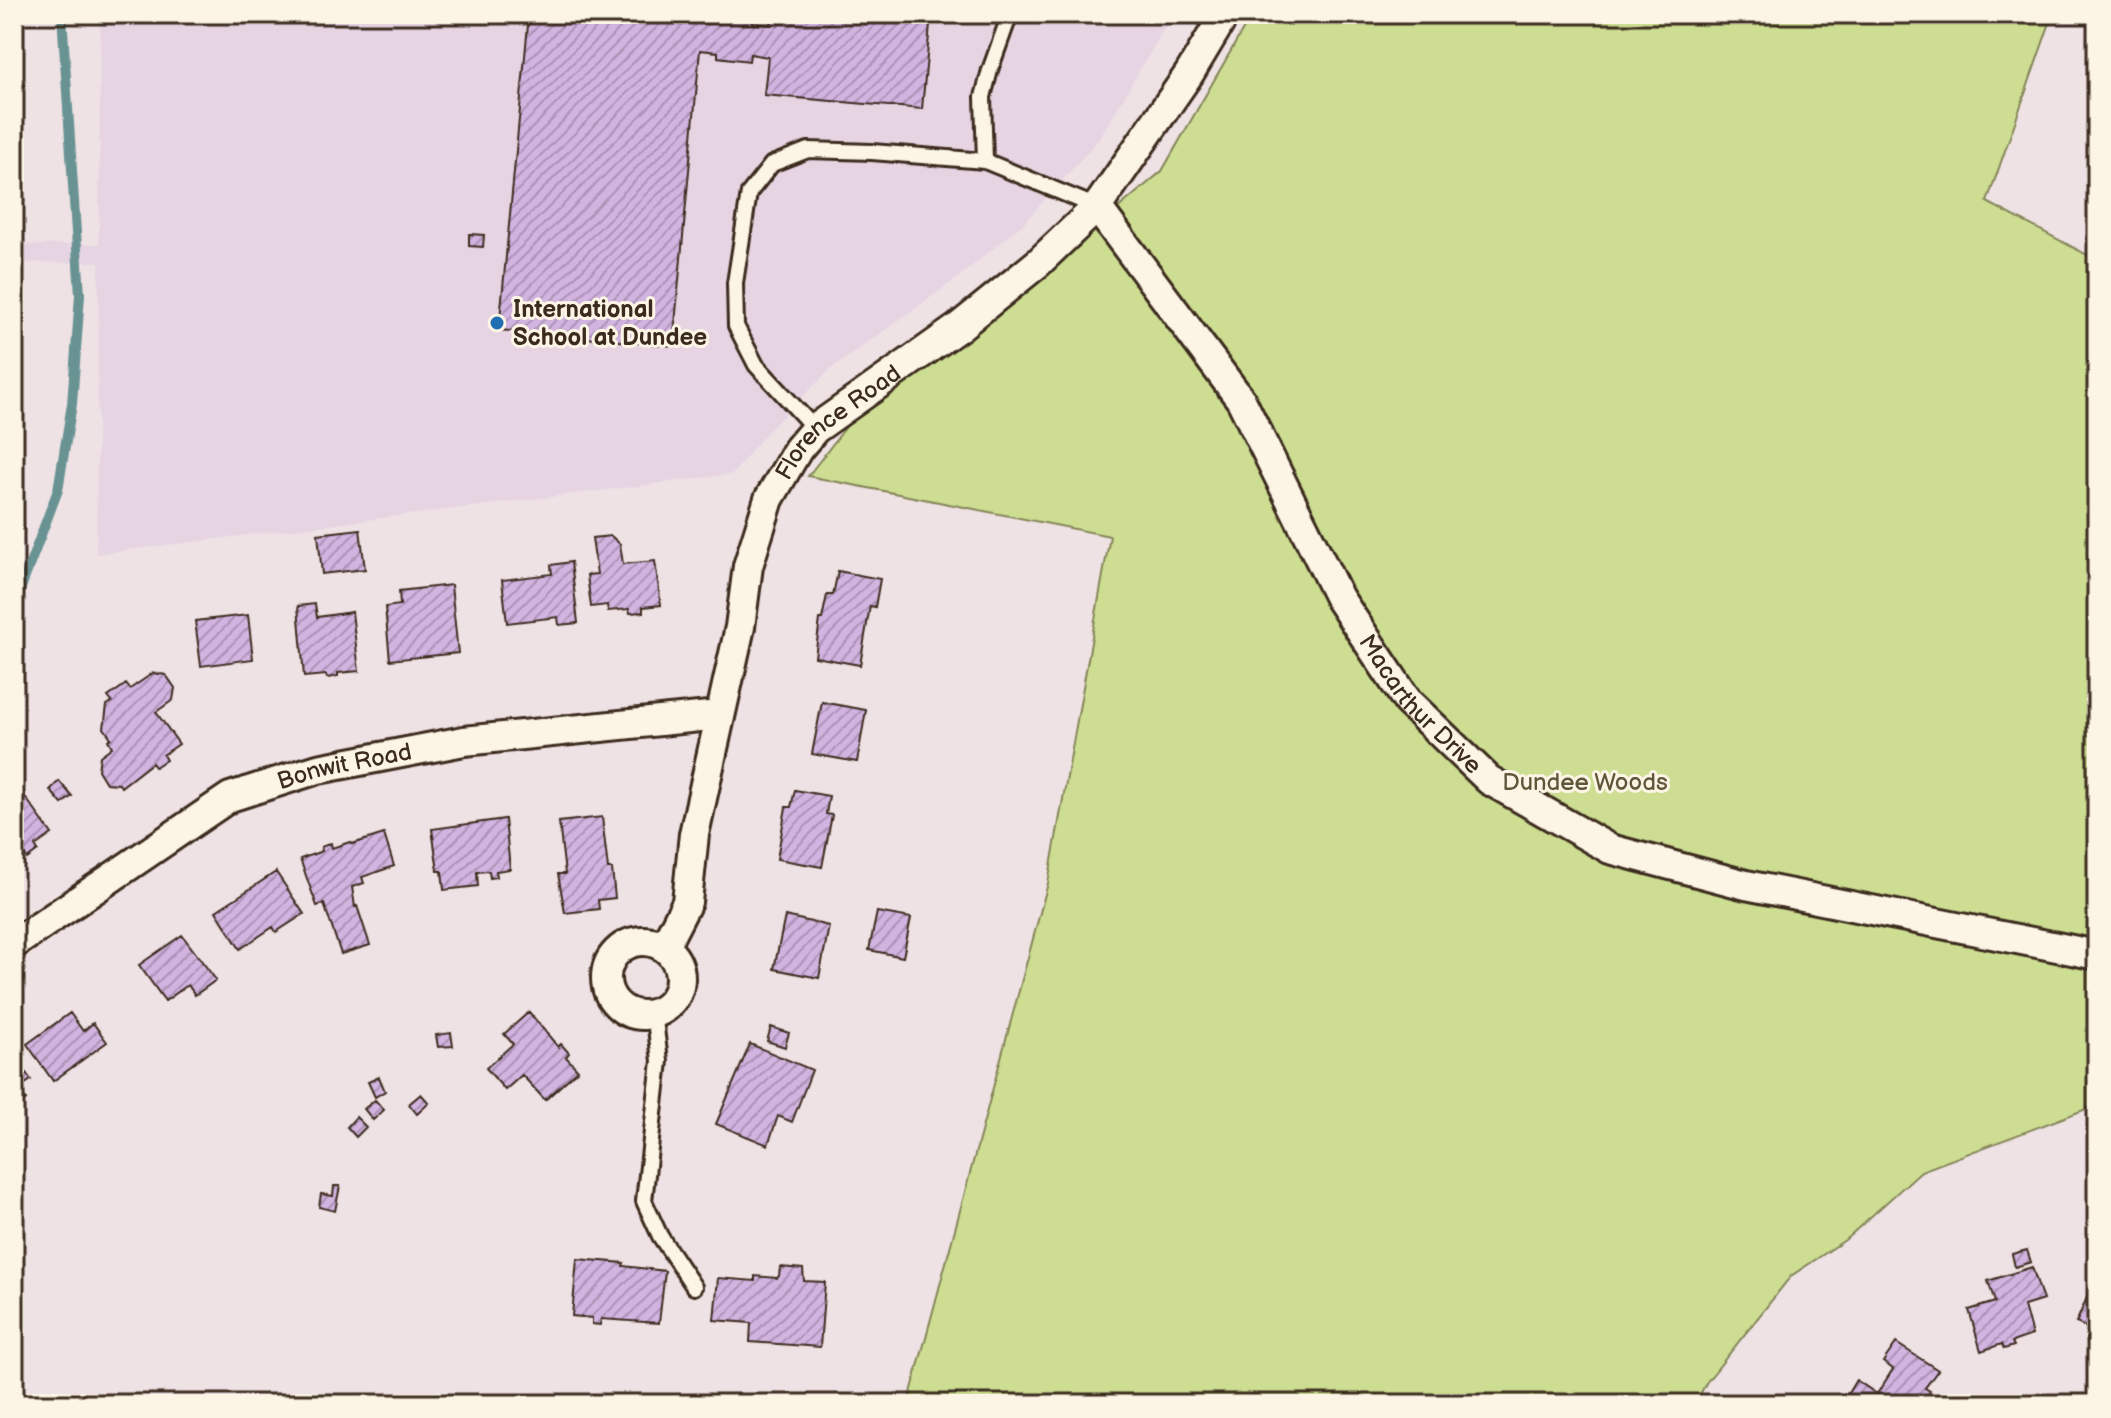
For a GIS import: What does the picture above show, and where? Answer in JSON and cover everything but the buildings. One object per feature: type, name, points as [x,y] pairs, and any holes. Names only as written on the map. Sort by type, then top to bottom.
[{"type":"street","name":"Florence Road","points":[[664,947],[687,902],[694,834],[740,627],[748,566],[769,499],[798,449],[815,429],[959,327],[1038,263],[1097,207],[1189,74],[1225,14]]},
{"type":"street","name":"Macarthur Drive","points":[[1097,207],[1241,400],[1339,598],[1408,702],[1489,780],[1610,849],[1746,885],[2097,955]]},
{"type":"street","name":"Bonwit Road","points":[[14,944],[230,797],[318,769],[464,741],[719,715]]},
{"type":"street","points":[[651,941],[664,947],[677,963],[680,983],[672,1002],[654,1012],[632,1013],[610,994],[607,972],[612,958],[629,944],[651,941]]},
{"type":"lane","points":[[985,161],[983,97],[1010,14]]},
{"type":"lane","points":[[815,429],[756,365],[736,326],[735,283],[749,193],[772,164],[808,150],[985,161],[1097,207]]},
{"type":"lane","points":[[654,1012],[660,1061],[644,1201],[660,1236],[694,1287]]},
{"type":"shaded area","name":"International School at Dundee","points":[[100,14],[1173,14],[1099,139],[1024,223],[959,277],[831,369],[767,432],[733,474],[96,554],[99,262],[14,263],[14,245],[99,244]]},
{"type":"green space","name":"Dundee Woods","points":[[1252,14],[2053,14],[1987,202],[2097,260],[2097,1105],[1921,1171],[1845,1240],[1791,1276],[1706,1383],[1695,1404],[908,1404],[1048,883],[1110,536],[808,476],[856,414],[1046,269],[1162,171]]},
{"type":"waterway","points":[[14,606],[58,490],[72,404],[80,295],[62,14]]},
{"type":"place","name":"International School at Dundee","points":[[497,323]]}]
